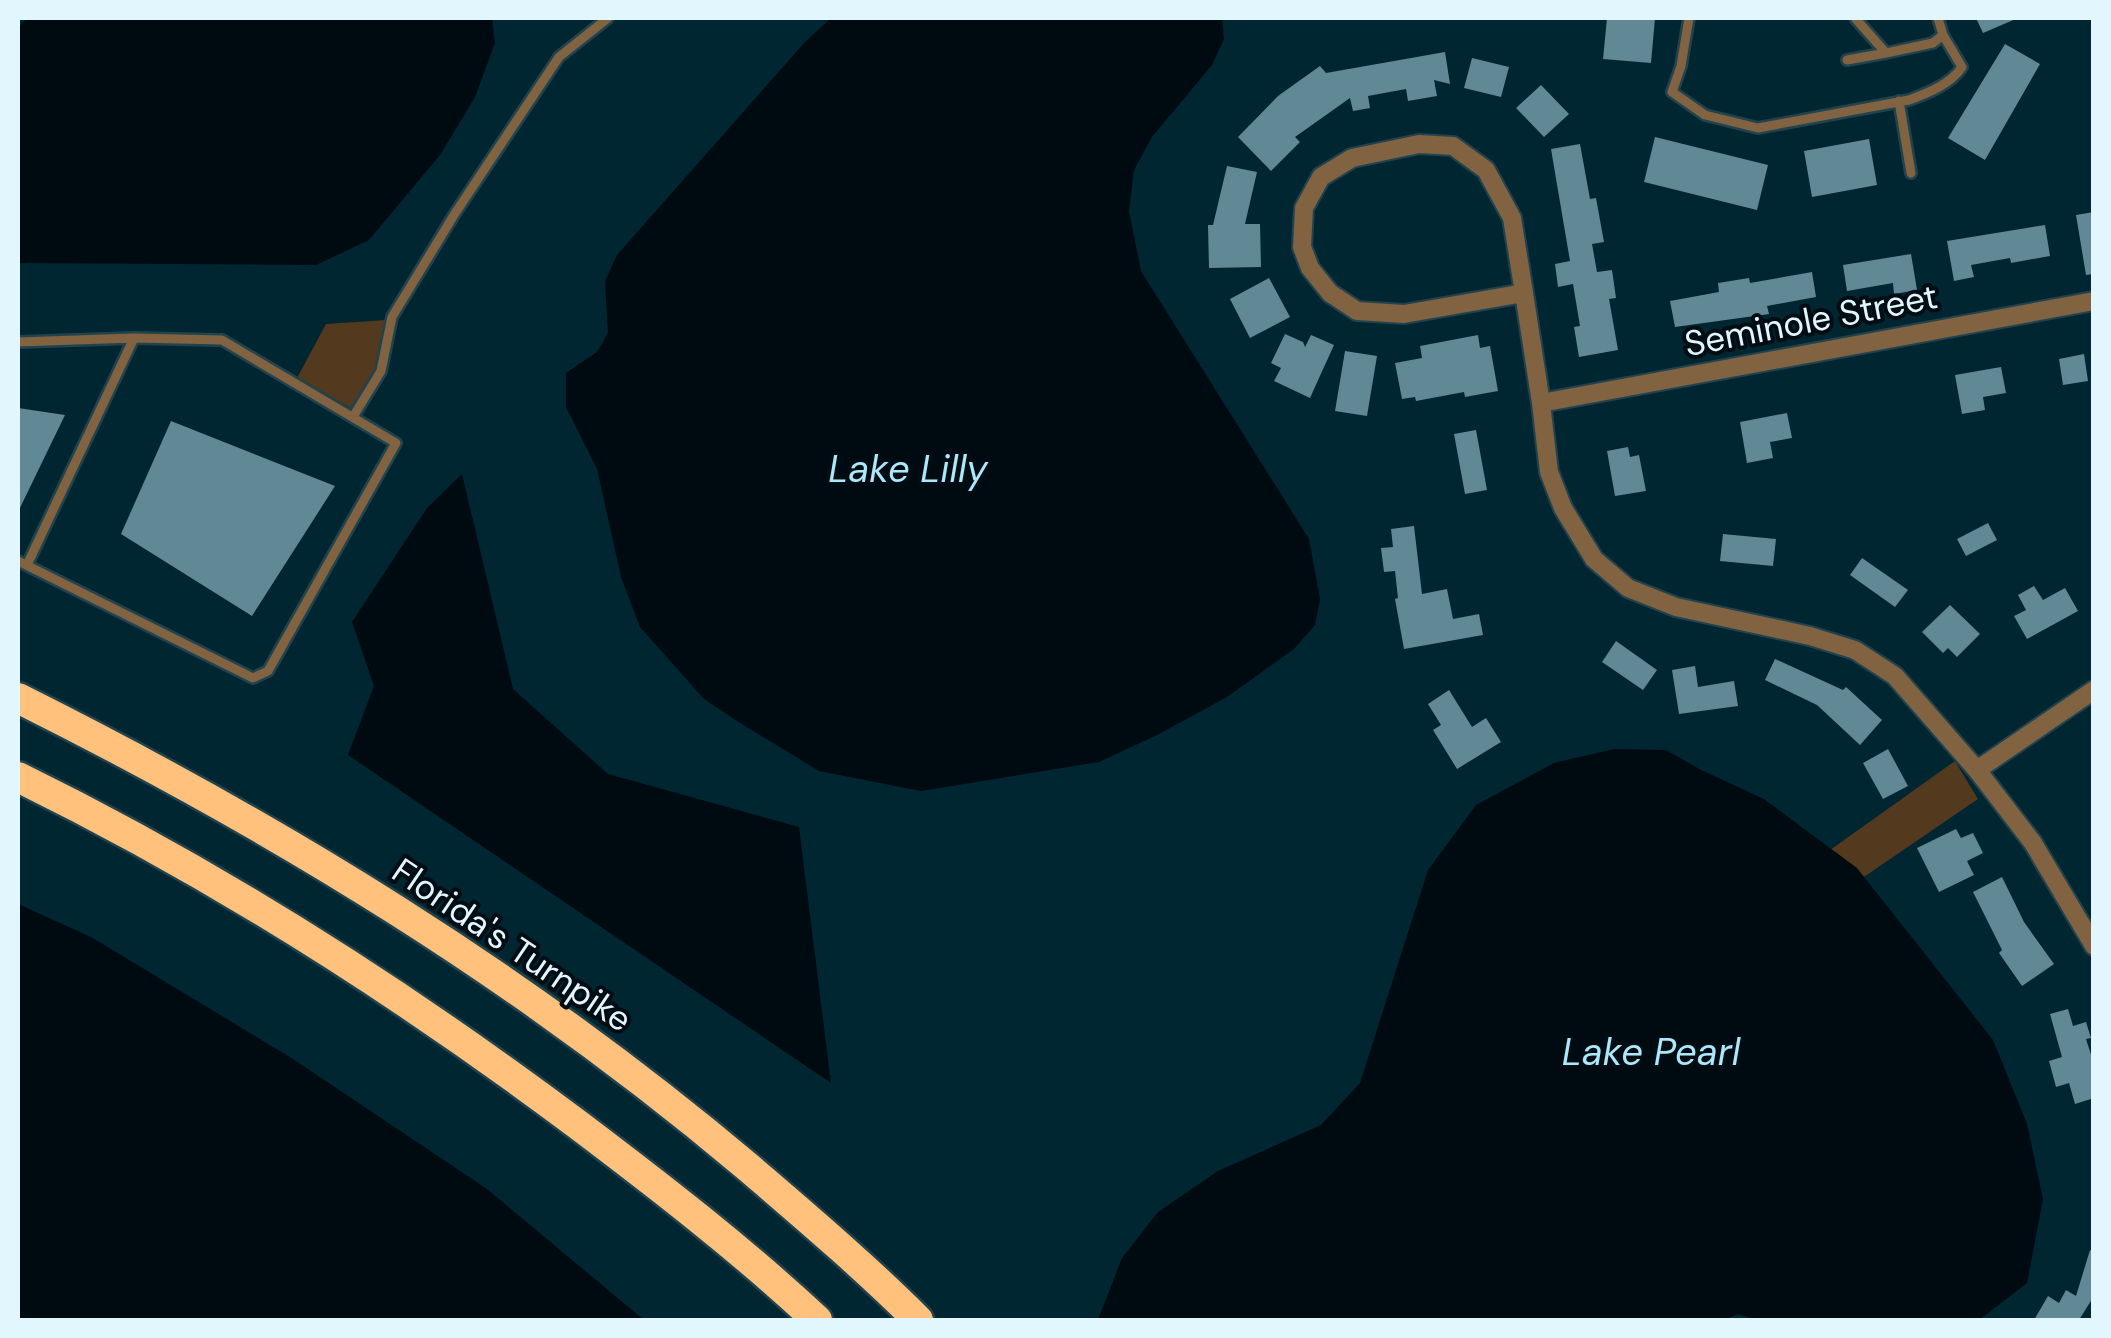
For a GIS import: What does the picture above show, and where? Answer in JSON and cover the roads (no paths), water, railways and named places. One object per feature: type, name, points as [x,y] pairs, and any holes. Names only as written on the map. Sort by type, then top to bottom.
[{"type":"highway","name":"Florida's Turnpike","points":[[18,698],[159,769],[299,848],[431,930],[565,1022],[756,1174],[918,1320]]},
{"type":"highway","points":[[18,777],[79,807],[374,981],[513,1076],[640,1172],[817,1320]]},
{"type":"street","points":[[1524,293],[1404,314],[1357,312],[1330,293],[1310,268],[1302,246],[1304,208],[1321,177],[1352,158],[1419,144],[1453,146],[1486,170],[1512,218],[1524,293],[1549,472],[1563,508],[1594,559],[1628,588],[1676,607],[1810,636],[1855,650],[1894,676],[1977,770],[2032,843],[2094,946]]},
{"type":"street","name":"Seminole Street","points":[[1540,404],[2094,300]]},
{"type":"street","points":[[1977,770],[2094,690]]},
{"type":"lane","points":[[352,417],[382,371],[392,316],[454,215],[559,57],[608,18]]},
{"type":"lane","points":[[1689,18],[1672,92],[1704,115],[1758,128],[1929,93],[1958,74],[1962,67],[1938,18]]},
{"type":"lane","points":[[1855,18],[1886,54]]},
{"type":"lane","points":[[1847,60],[1933,43],[1943,35]]},
{"type":"lane","points":[[1899,102],[1910,174]]},
{"type":"lane","points":[[18,342],[134,338],[222,340],[396,442],[268,672],[253,678],[22,563],[134,338]]},
{"type":"water","points":[[27,18],[492,18],[495,43],[475,97],[440,155],[369,240],[316,265],[18,263],[18,28]]},
{"type":"water","name":"Lake Lilly","points":[[831,18],[1222,18],[1224,39],[1212,65],[1152,137],[1134,170],[1129,211],[1141,271],[1309,539],[1320,599],[1315,625],[1294,649],[1227,697],[1099,762],[921,791],[819,771],[704,699],[640,627],[621,577],[597,469],[566,407],[566,373],[597,352],[608,333],[605,281],[617,255],[805,42]]},
{"type":"water","points":[[462,474],[513,689],[608,774],[799,827],[831,1083],[348,755],[374,686],[352,622],[427,508]]},
{"type":"water","name":"Lake Pearl","points":[[1614,749],[1666,750],[1764,799],[1857,868],[1993,1040],[2027,1124],[2043,1199],[2027,1283],[1979,1320],[1757,1320],[1738,1314],[1725,1320],[1098,1320],[1122,1258],[1158,1212],[1218,1171],[1321,1125],[1360,1083],[1428,870],[1476,805],[1554,763]]},
{"type":"water","points":[[18,904],[91,937],[293,1059],[487,1189],[644,1320],[18,1320]]}]
